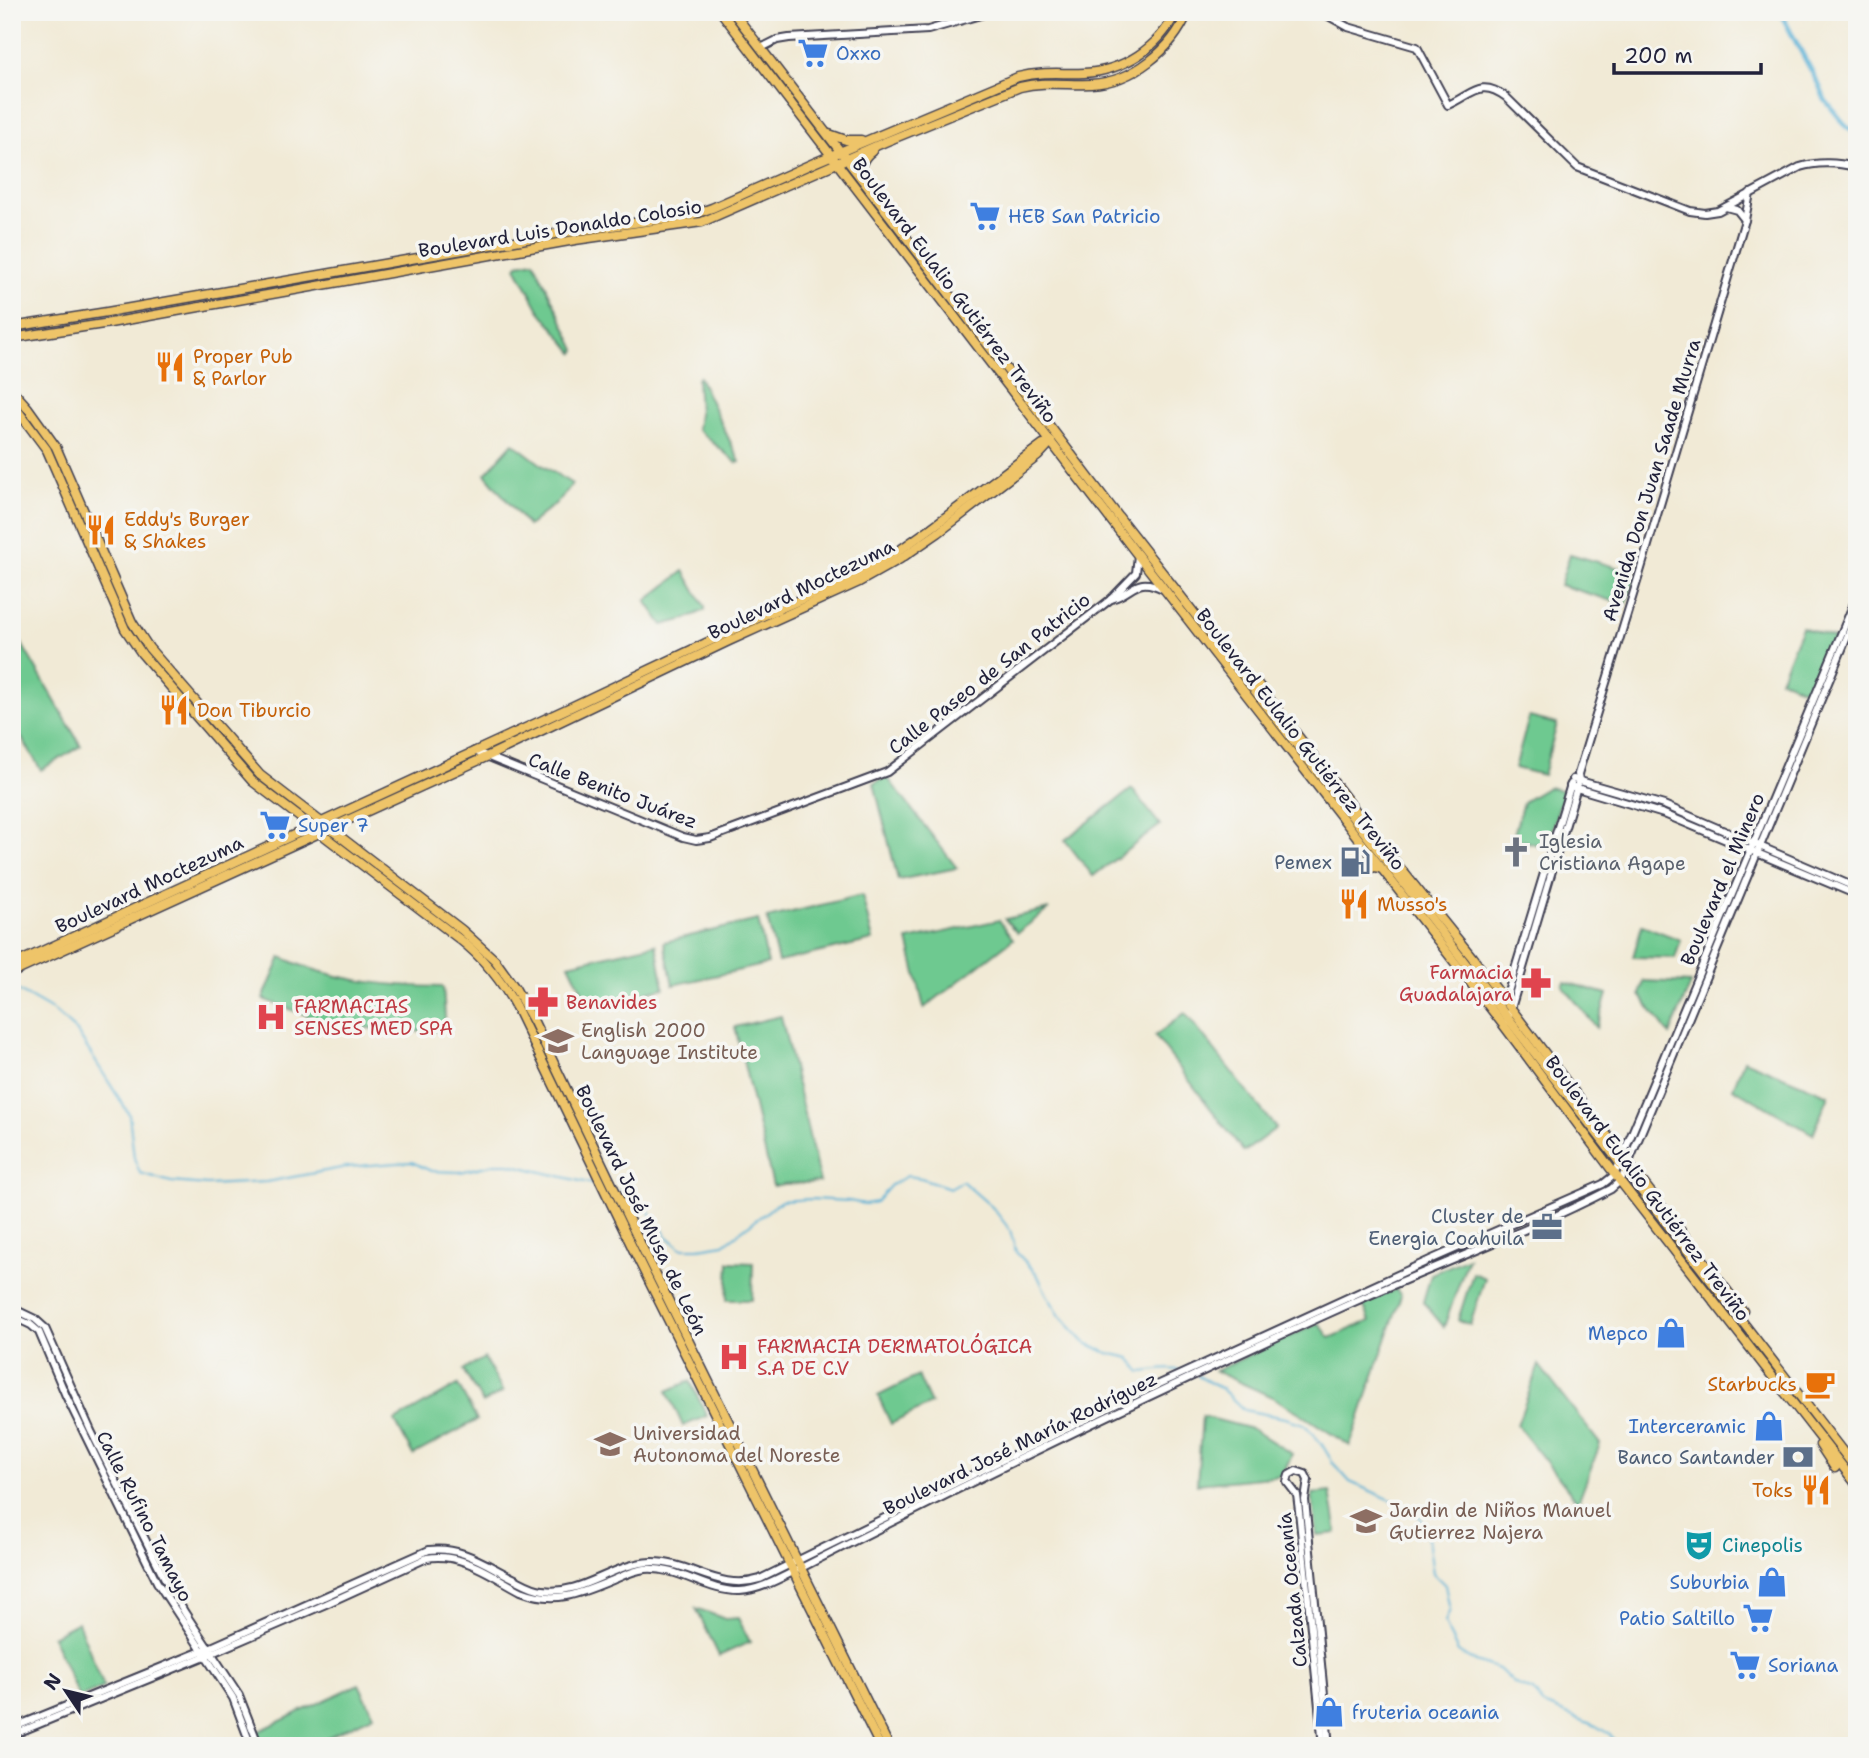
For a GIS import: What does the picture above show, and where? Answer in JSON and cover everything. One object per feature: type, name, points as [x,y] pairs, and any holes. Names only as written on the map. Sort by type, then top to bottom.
[{"type":"main road","points":[[722,12],[753,47],[761,48],[768,72]]},
{"type":"main road","name":"Boulevard Eulalio Gutiérrez Treviño","points":[[722,12],[821,142],[866,186],[901,230],[1039,420],[1051,442],[1382,869],[1505,1014]]},
{"type":"main road","name":"Boulevard Eulalio Gutiérrez Treviño","points":[[733,12],[826,133],[838,157],[898,242],[1039,420],[1076,462],[1505,1014],[1743,1311]]},
{"type":"main road","name":"Boulevard Luis Donaldo Colosio","points":[[12,338],[110,323],[561,242],[702,222],[838,157],[867,140],[1008,81],[1032,73],[1095,72],[1118,66],[1152,45],[1176,12]]},
{"type":"main road","name":"Boulevard Luis Donaldo Colosio","points":[[12,327],[561,233],[692,215],[816,162],[884,142],[1030,85],[1098,83],[1119,78],[1160,52],[1182,26],[1188,12]]},
{"type":"main road","points":[[963,110],[963,104],[1001,88],[1008,81]]},
{"type":"main road","points":[[826,133],[846,140],[867,140]]},
{"type":"main road","points":[[816,162],[822,154],[821,142]]},
{"type":"main road","points":[[866,186],[862,162],[884,142]]},
{"type":"main road","points":[[898,242],[901,230]]},
{"type":"main road","name":"Boulevard José Musa de León","points":[[12,390],[55,447],[141,638],[253,769],[463,930],[495,960],[515,988],[534,1022],[795,1567]]},
{"type":"main road","name":"Boulevard José Musa de León","points":[[12,403],[47,450],[131,639],[246,775],[458,938],[497,976],[519,1011],[635,1253],[841,1658],[889,1746]]},
{"type":"main road","points":[[1035,450],[1040,435],[1039,420]]},
{"type":"main road","points":[[1051,442],[1059,444],[1076,462]]},
{"type":"main road","name":"Boulevard Moctezuma","points":[[13,967],[765,615],[853,577],[897,552],[1043,444],[1051,442]]},
{"type":"main road","name":"Boulevard Moctezuma","points":[[13,967],[486,757],[869,576],[938,533],[1038,456],[1051,442]]},
{"type":"main road","name":"Boulevard Eulalio Gutiérrez Treviño","points":[[1252,687],[1257,682],[1505,1014],[1618,1177],[1857,1470]]},
{"type":"main road","points":[[1368,838],[1373,857]]},
{"type":"main road","points":[[1356,873],[1375,867],[1382,869]]},
{"type":"main road","name":"Boulevard Eulalio Gutiérrez Treviño","points":[[1624,1163],[1816,1418],[1857,1485]]},
{"type":"main road","points":[[1816,1418],[1818,1442],[1835,1468]]},
{"type":"main road","name":"Boulevard José Musa de León","points":[[841,1658],[880,1746]]},
{"type":"street","points":[[761,48],[777,40],[789,38],[928,30],[991,12]]},
{"type":"street","points":[[1321,12],[1348,27],[1417,47],[1448,105],[1480,88],[1493,89],[1506,97],[1579,169],[1690,211],[1712,213],[1808,164],[1825,162],[1857,167]]},
{"type":"street","name":"Avenida Don Juan Saade Murra","points":[[1505,1014],[1640,572],[1745,220],[1750,193]]},
{"type":"street","points":[[1726,206],[1737,209],[1745,220]]},
{"type":"street","name":"Calle Paseo de San Patricio","points":[[887,772],[1111,599],[1136,573],[1138,555]]},
{"type":"street","name":"Calle Paseo de San Patricio","points":[[1111,599],[1142,583],[1151,583],[1166,590]]},
{"type":"street","name":"Boulevard el Minero","points":[[1756,848],[1857,596]]},
{"type":"street","name":"Boulevard el Minero","points":[[1618,1177],[1857,613]]},
{"type":"street","name":"Calle Benito Juárez","points":[[474,751],[682,837],[696,840],[741,828],[887,772]]},
{"type":"street","points":[[1575,781],[1857,888]]},
{"type":"street","points":[[1756,848],[1857,895]]},
{"type":"street","name":"Boulevard José María Rodríguez","points":[[207,1652],[326,1604],[417,1557],[455,1558],[531,1595],[551,1598],[579,1593],[646,1569],[669,1572],[714,1587],[736,1591],[765,1585],[795,1567],[1163,1387],[1430,1260],[1618,1177]]},
{"type":"street","name":"Calle Rufino Tamayo","points":[[12,1308],[35,1319],[48,1333],[90,1431],[174,1595],[233,1698],[251,1746]]},
{"type":"street","name":"Calle Rufino Tamayo","points":[[12,1317],[31,1325],[39,1332],[71,1406],[157,1582],[239,1695],[259,1746]]},
{"type":"street","name":"Calzada Oceanía","points":[[1323,1746],[1297,1495],[1287,1482],[1289,1475],[1296,1471],[1305,1474],[1308,1480],[1305,1500],[1329,1746]]},
{"type":"street","points":[[12,1728],[207,1652]]},
{"type":"street","points":[[12,1735],[207,1652]]},
{"type":"green space","points":[[534,261],[576,350],[574,353],[539,310],[516,267],[518,264]]},
{"type":"green space","points":[[699,377],[740,462],[737,463],[697,429]]},
{"type":"green space","points":[[513,443],[572,484],[561,499],[528,526],[485,474]]},
{"type":"green space","points":[[1570,554],[1636,573],[1626,605],[1560,585]]},
{"type":"green space","points":[[684,571],[705,610],[663,625],[646,601]]},
{"type":"green space","points":[[12,627],[81,746],[41,770],[12,722]]},
{"type":"green space","points":[[1802,627],[1835,639],[1813,693],[1780,679]]},
{"type":"green space","points":[[1529,717],[1557,724],[1543,775],[1515,768]]},
{"type":"green space","points":[[887,777],[957,868],[898,880],[874,783]]},
{"type":"green space","points":[[1548,787],[1564,791],[1546,847],[1513,838],[1523,802]]},
{"type":"green space","points":[[1132,789],[1160,825],[1093,876],[1065,840]]},
{"type":"green space","points":[[862,895],[873,940],[778,962],[767,918]]},
{"type":"green space","points":[[1049,909],[1017,933],[1005,919]]},
{"type":"green space","points":[[758,920],[768,964],[673,985],[664,942]]},
{"type":"green space","points":[[999,920],[1013,939],[924,1008],[908,940]]},
{"type":"green space","points":[[1642,925],[1681,940],[1675,958],[1633,957]]},
{"type":"green space","points":[[656,944],[664,988],[589,1005],[569,964]]},
{"type":"green space","points":[[281,957],[320,972],[360,981],[443,987],[446,1031],[385,1030],[340,1024],[263,999]]},
{"type":"green space","points":[[1644,981],[1691,983],[1670,1035],[1640,995]]},
{"type":"green space","points":[[1565,982],[1607,994],[1597,1028],[1563,986]]},
{"type":"green space","points":[[1185,1013],[1276,1128],[1244,1152],[1155,1036]]},
{"type":"green space","points":[[781,1016],[820,1182],[773,1186],[735,1027]]},
{"type":"green space","points":[[1744,1060],[1829,1095],[1813,1134],[1733,1088]]},
{"type":"green space","points":[[1468,1258],[1444,1327],[1423,1302],[1431,1274]]},
{"type":"green space","points":[[729,1262],[753,1263],[752,1300],[727,1300]]},
{"type":"green space","points":[[1473,1273],[1485,1278],[1470,1325],[1458,1320]]},
{"type":"green space","points":[[1396,1289],[1401,1296],[1350,1446],[1272,1397],[1215,1371],[1319,1323],[1330,1338],[1370,1321],[1363,1304]]},
{"type":"green space","points":[[484,1358],[503,1392],[483,1403],[463,1370]]},
{"type":"green space","points":[[1539,1365],[1600,1444],[1578,1502],[1517,1425]]},
{"type":"green space","points":[[918,1376],[931,1404],[891,1424],[878,1396]]},
{"type":"green space","points":[[690,1381],[707,1416],[683,1426],[667,1391]]},
{"type":"green space","points":[[458,1385],[477,1420],[413,1455],[395,1421]]},
{"type":"green space","points":[[1202,1416],[1252,1429],[1292,1454],[1282,1476],[1197,1484]]},
{"type":"green space","points":[[1330,1492],[1337,1533],[1317,1535],[1312,1494]]},
{"type":"green space","points":[[696,1608],[725,1619],[738,1618],[750,1642],[719,1656]]},
{"type":"green space","points":[[78,1622],[104,1687],[79,1698],[52,1636]]},
{"type":"green space","points":[[359,1684],[374,1715],[310,1746],[262,1746],[257,1732]]},
{"type":"waterway","points":[[1780,12],[1825,100],[1846,126],[1857,133]]},
{"type":"waterway","points":[[12,987],[54,1011],[77,1032],[129,1114],[134,1158],[140,1173],[171,1182],[207,1185],[266,1182],[347,1167],[383,1164],[412,1162],[431,1171],[460,1172],[495,1164],[509,1164],[597,1185]]},
{"type":"waterway","points":[[620,1190],[627,1192],[648,1210],[667,1236],[681,1248],[699,1248],[724,1244],[781,1201],[811,1199],[865,1204],[876,1202],[891,1185],[907,1176],[950,1188],[962,1181],[993,1208],[1010,1230],[1016,1252],[1037,1274],[1060,1316],[1084,1342],[1108,1353],[1130,1358],[1141,1372],[1167,1369],[1183,1371]]},
{"type":"waterway","points":[[1198,1376],[1222,1389],[1244,1410],[1304,1424],[1350,1482],[1405,1506],[1421,1518],[1428,1539],[1433,1573],[1445,1585],[1450,1610],[1445,1622],[1458,1652],[1469,1659],[1499,1669],[1515,1684],[1533,1691],[1544,1705],[1596,1726],[1609,1734],[1619,1746]]},
{"type":"place","name":"Oxxo","points":[[813,53]]},
{"type":"place","name":"HEB San Patricio","points":[[985,216]]},
{"type":"place","name":"Proper Pub & Parlor","points":[[170,367]]},
{"type":"place","name":"Eddy's Burger & Shakes","points":[[101,530]]},
{"type":"place","name":"Don Tiburcio","points":[[174,710]]},
{"type":"place","name":"Super 7","points":[[275,825]]},
{"type":"place","name":"Iglesia Cristiana Agape","points":[[1516,852]]},
{"type":"place","name":"Pemex","points":[[1355,862]]},
{"type":"place","name":"Musso's","points":[[1354,904]]},
{"type":"place","name":"Farmacia Guadalajara","points":[[1536,983]]},
{"type":"place","name":"Benavides","points":[[543,1002]]},
{"type":"place","name":"FARMACIAS SENSES MED SPA","points":[[271,1017]]},
{"type":"place","name":"English 2000 Language Institute","points":[[558,1041]]},
{"type":"place","name":"Cluster de Energia Coahuila","points":[[1547,1227]]},
{"type":"place","name":"Mepco","points":[[1671,1333]]},
{"type":"place","name":"FARMACIA DERMATOLÓGICA S.A DE C.V","points":[[734,1357]]},
{"type":"place","name":"Starbucks","points":[[1820,1384]]},
{"type":"place","name":"Interceramic","points":[[1769,1426]]},
{"type":"place","name":"Universidad Autonoma del Noreste","points":[[610,1444]]},
{"type":"place","name":"Banco Santander","points":[[1798,1457]]},
{"type":"place","name":"Toks","points":[[1816,1490]]},
{"type":"place","name":"Jardin de Niños Manuel Gutierrez Najera","points":[[1366,1521]]},
{"type":"place","name":"Cinepolis","points":[[1699,1545]]},
{"type":"place","name":"Suburbia","points":[[1772,1582]]},
{"type":"place","name":"Patio Saltillo","points":[[1758,1618]]},
{"type":"place","name":"Soriana","points":[[1745,1665]]},
{"type":"place","name":"fruteria oceania","points":[[1329,1712]]}]
